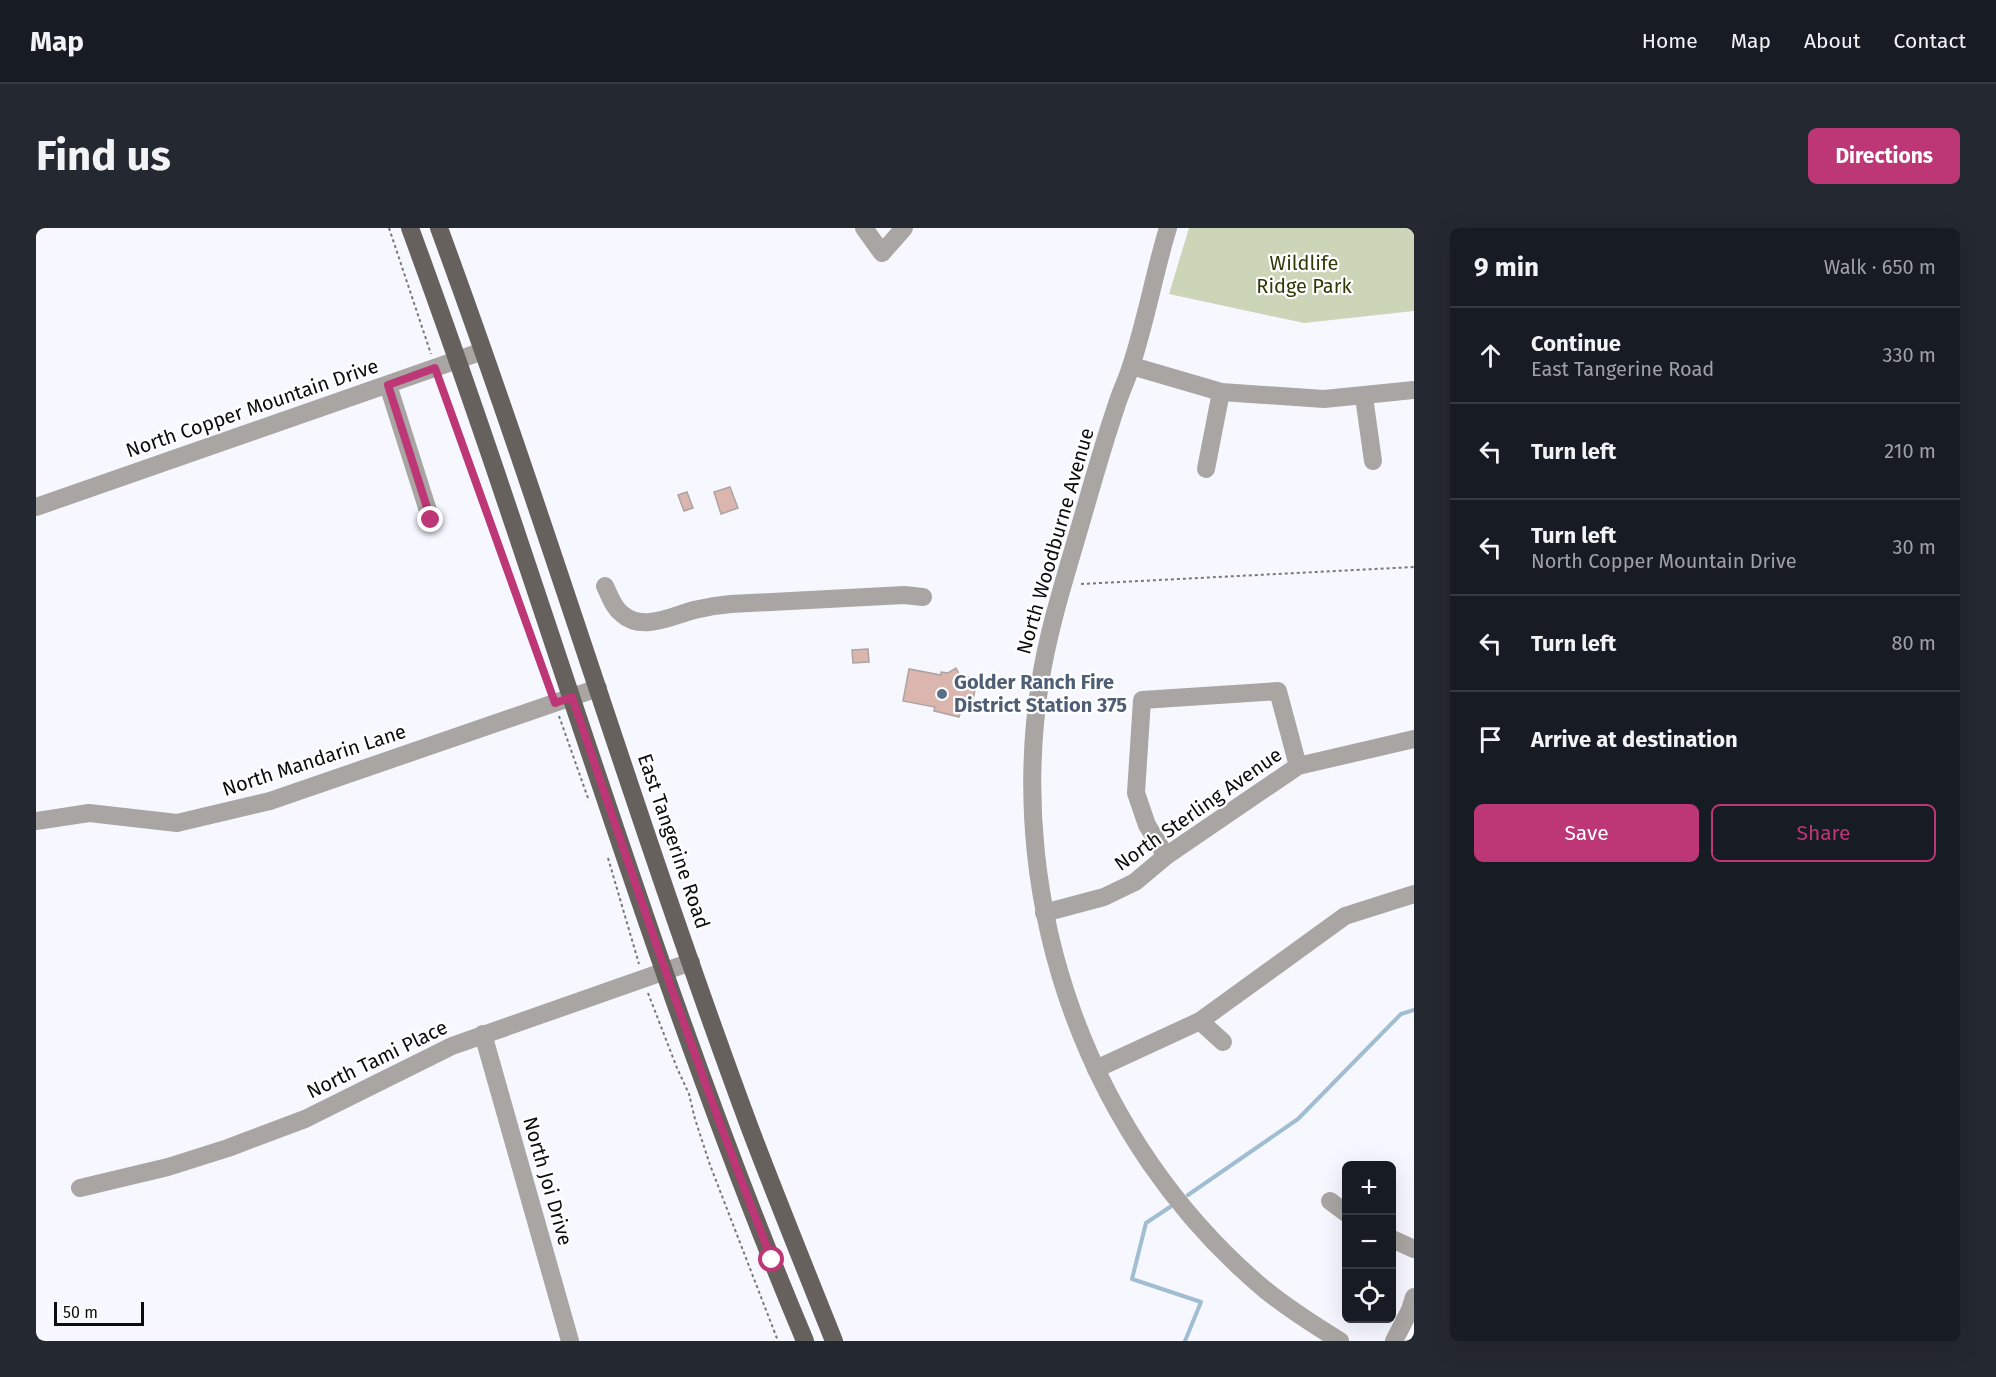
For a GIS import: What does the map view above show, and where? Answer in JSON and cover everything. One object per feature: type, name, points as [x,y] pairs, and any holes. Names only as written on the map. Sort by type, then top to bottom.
[{"type":"main road","points":[[410,228],[457,361],[563,700],[750,1204],[805,1341]]},
{"type":"main road","name":"East Tangerine Road","points":[[439,228],[691,962],[755,1141],[834,1341]]},
{"type":"street","points":[[864,228],[882,253],[904,228]]},
{"type":"street","name":"North Woodburne Avenue","points":[[1168,228],[1132,366],[1116,406],[1060,593],[1040,686],[1032,796],[1037,863],[1044,913],[1070,1006],[1096,1069],[1136,1141],[1162,1180],[1198,1224],[1263,1287],[1294,1311],[1340,1341]]},
{"type":"street","name":"North Copper Mountain Drive","points":[[36,507],[483,351]]},
{"type":"street","points":[[1132,366],[1221,392],[1324,399],[1364,397],[1414,390]]},
{"type":"street","points":[[388,385],[431,520]]},
{"type":"street","points":[[1206,469],[1221,392]]},
{"type":"street","points":[[1364,397],[1373,461]]},
{"type":"street","points":[[605,586],[617,610],[626,618],[641,622],[657,621],[702,608],[731,604],[904,595],[923,597]]},
{"type":"street","name":"North Mandarin Lane","points":[[36,821],[88,813],[177,823],[231,811],[270,801],[598,688]]},
{"type":"street","points":[[1166,856],[1147,825],[1136,793],[1142,700],[1278,691],[1298,766]]},
{"type":"street","name":"North Sterling Avenue","points":[[1044,913],[1104,897],[1135,882],[1166,856],[1298,766],[1414,739]]},
{"type":"street","points":[[1096,1069],[1200,1021],[1345,916],[1414,894]]},
{"type":"street","name":"North Tami Place","points":[[80,1188],[168,1167],[228,1148],[305,1119],[430,1056],[483,1034],[691,962]]},
{"type":"street","points":[[1200,1021],[1223,1042]]},
{"type":"street","name":"North Joi Drive","points":[[483,1034],[570,1341]]},
{"type":"street","points":[[1330,1201],[1342,1209]]},
{"type":"street","points":[[1396,1241],[1414,1249]]},
{"type":"street","points":[[1394,1341],[1414,1298]]},
{"type":"path","points":[[389,228],[435,368],[563,700],[589,801]]},
{"type":"path","points":[[1081,585],[1414,567]]},
{"type":"path","points":[[607,855],[658,1022],[689,1094],[695,1119],[744,1256],[778,1341]]},
{"type":"green space","name":"Wildlife Ridge Park","points":[[1189,228],[1414,228],[1414,311],[1304,323],[1169,294]]},
{"type":"building","points":[[730,487],[738,508],[721,514],[714,492]]},
{"type":"building","points":[[687,492],[693,508],[684,511],[678,495]]},
{"type":"building","points":[[868,649],[869,662],[853,663],[852,650]]},
{"type":"building","points":[[956,668],[960,676],[968,677],[965,688],[975,690],[971,709],[962,707],[959,717],[934,711],[935,707],[903,701],[909,669],[941,675],[941,672],[948,673]]},
{"type":"waterway","points":[[1188,1195],[1298,1119],[1401,1014],[1414,1010]]},
{"type":"waterway","points":[[1170,1207],[1146,1223],[1132,1279],[1201,1302],[1185,1341]]},
{"type":"place","name":"Golder Ranch Fire District Station 375","points":[[942,694]]},
{"type":"route","points":[[431,520],[388,385],[435,368],[555,703],[572,697],[665,971],[772,1260]]}]
